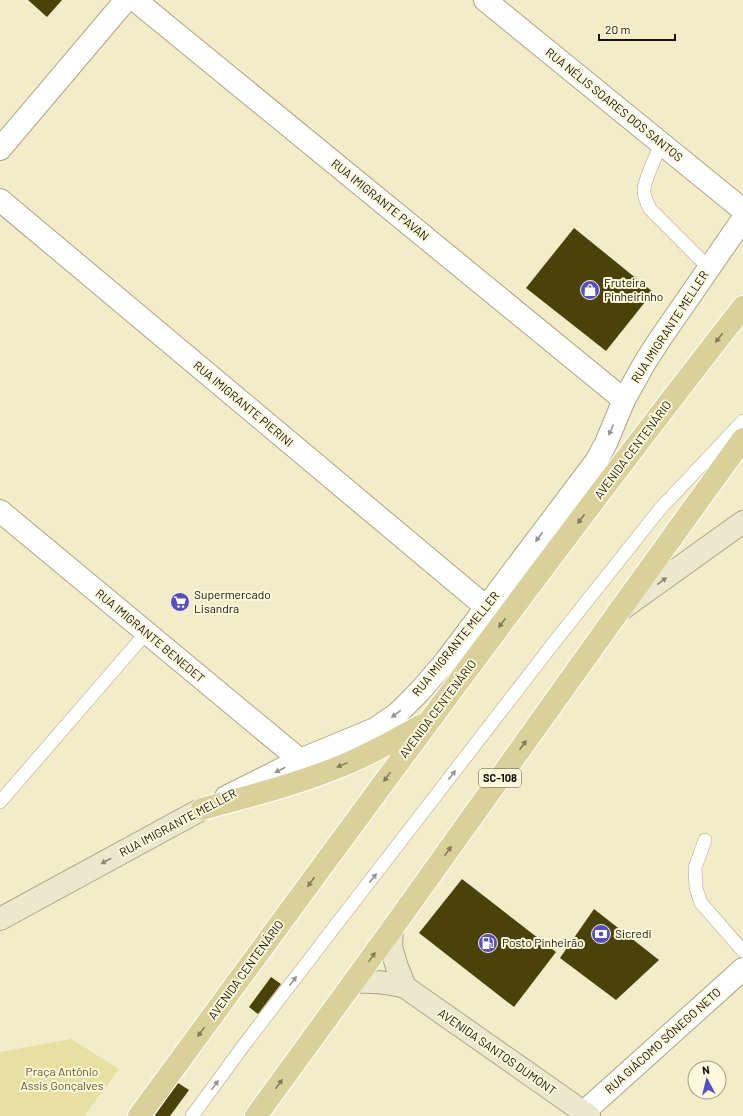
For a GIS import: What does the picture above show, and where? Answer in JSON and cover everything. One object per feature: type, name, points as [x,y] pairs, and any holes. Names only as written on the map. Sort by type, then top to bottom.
[{"type":"main road","name":"AVENIDA CENTENÁRIO","points":[[139,1116],[427,723],[743,307]]},
{"type":"main road","name":"SC-108","points":[[256,1116],[392,930],[743,439]]},
{"type":"main road","points":[[619,611],[743,522]]},
{"type":"main road","points":[[202,809],[259,794],[320,774],[366,755],[427,723]]},
{"type":"main road","name":"RUA IMIGRANTE MELLER","points":[[2,914],[202,809]]},
{"type":"main road","points":[[392,930],[392,947],[397,967],[405,987]]},
{"type":"main road","name":"AVENIDA SANTOS DUMONT","points":[[354,982],[385,982],[405,987],[586,1114]]},
{"type":"street","points":[[0,149],[126,0]]},
{"type":"street","name":"RUA IMIGRANTE PAVAN","points":[[135,0],[624,400]]},
{"type":"street","name":"RUA NÉLIS SOARES DOS SANTOS","points":[[485,0],[743,210]]},
{"type":"street","name":"RUA IMIGRANTE PIERINI","points":[[0,200],[486,607]]},
{"type":"street","name":"RUA IMIGRANTE MELLER","points":[[202,809],[300,760],[375,729],[398,713],[420,691],[445,662],[596,460],[606,443],[624,400],[644,364],[743,219]]},
{"type":"street","name":"RUA IMIGRANTE BENEDET","points":[[0,511],[300,760]]},
{"type":"street","name":"RUA GIÁCOMO SÔNEGO NETO","points":[[586,1114],[743,969]]},
{"type":"lane","points":[[662,144],[649,173],[644,190],[646,200],[650,208],[709,268]]},
{"type":"lane","points":[[192,1116],[344,914],[552,645],[660,509],[743,421]]},
{"type":"lane","points":[[0,802],[146,633]]},
{"type":"lane","points":[[705,840],[695,868],[696,888],[700,903],[743,952]]},
{"type":"green space","name":"Praça Antônio Assis Gonçalves","points":[[71,1039],[119,1069],[84,1116],[0,1116],[0,1052]]},
{"type":"building","points":[[28,0],[62,0],[47,17]]},
{"type":"building","name":"Fruteira Pinheirinho","points":[[574,228],[653,292],[606,351],[526,288]]},
{"type":"building","name":"Posto Pinheirão","points":[[462,879],[556,952],[514,1007],[419,933]]},
{"type":"building","name":"Sicredi","points":[[594,909],[659,960],[616,1000],[560,958]]},
{"type":"building","points":[[271,977],[281,984],[258,1014],[249,1007]]},
{"type":"building","points":[[178,1083],[189,1090],[170,1116],[156,1116],[155,1115]]},
{"type":"place","name":"Fruteira Pinheirinho","points":[[590,290]]},
{"type":"place","name":"Supermercado Lisandra","points":[[180,602]]},
{"type":"place","name":"Sicredi","points":[[601,934]]},
{"type":"place","name":"Posto Pinheirão","points":[[488,943]]}]
